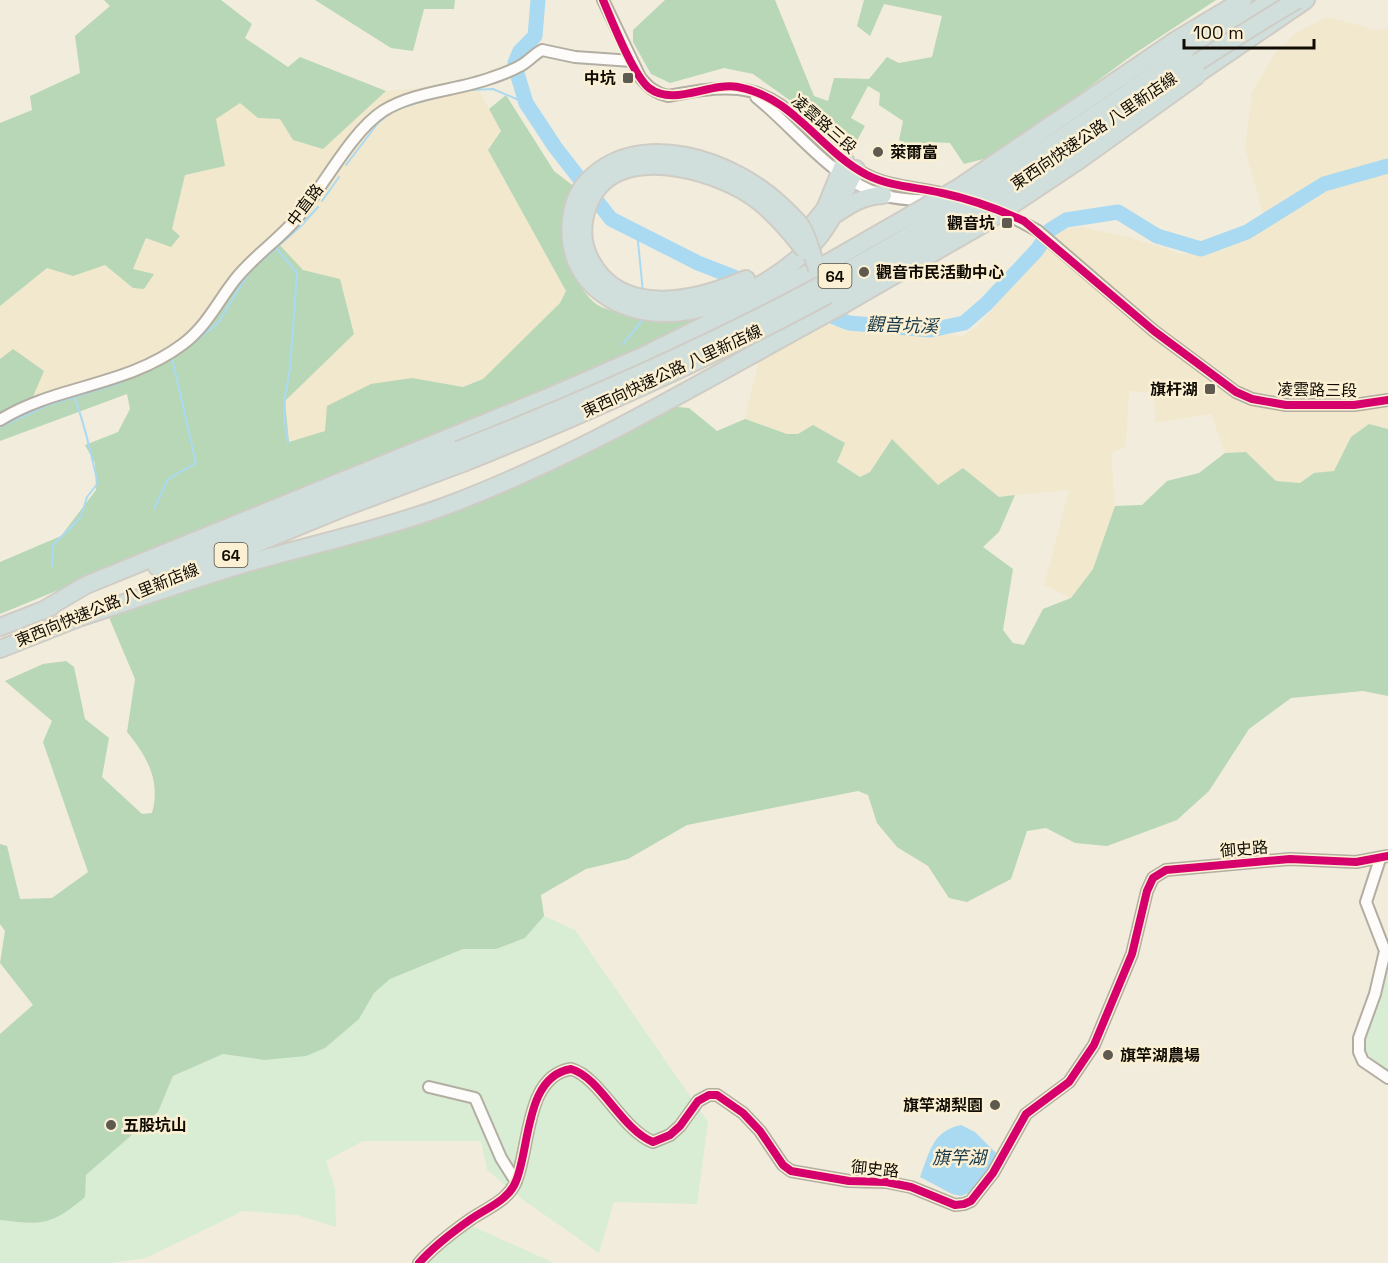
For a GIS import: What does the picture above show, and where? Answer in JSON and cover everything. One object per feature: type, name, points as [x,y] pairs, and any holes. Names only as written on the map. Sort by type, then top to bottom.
[{"type":"highway","points":[[458,449],[818,269],[958,188],[1180,47],[1243,0]]},
{"type":"highway","name":"東西向快速公路 八里新店線","points":[[0,627],[458,449],[656,368],[886,248],[1065,136],[1180,47],[1273,0]]},
{"type":"highway","name":"東西向快速公路 八里新店線","points":[[0,649],[343,508],[458,449],[661,379],[892,260],[972,211],[1213,52],[1297,0]]},
{"type":"highway","points":[[75,619],[233,567],[363,534],[444,506],[520,475],[596,438],[839,307],[985,223],[1306,0]]},
{"type":"highway","points":[[839,307],[818,269],[801,226],[771,196],[737,173],[698,159],[652,153],[616,160],[591,177],[575,201],[570,233],[577,262],[595,288],[608,298],[631,309],[667,313],[710,306],[753,288],[777,268],[810,247],[835,215],[854,202],[870,196],[884,195]]},
{"type":"highway","points":[[777,268],[812,228],[847,170]]},
{"type":"highway","points":[[835,215],[847,170]]},
{"type":"street","name":"凌雲路三段","points":[[603,0],[632,61],[648,87],[658,93],[668,96],[738,87],[766,96],[790,110],[847,170],[884,195],[986,206]]},
{"type":"street","name":"中直路","points":[[0,420],[45,400],[115,380],[149,365],[183,345],[206,324],[247,264],[275,242],[298,217],[333,168],[382,112],[408,99],[490,79],[523,65],[528,58],[542,50],[575,57],[632,61]]},
{"type":"street","name":"凌雲路三段","points":[[847,170],[889,184],[943,193],[1002,211],[1038,231],[1179,351],[1236,392],[1252,399],[1286,405],[1321,406],[1388,400]]},
{"type":"street","points":[[1384,858],[1366,902],[1385,951],[1375,994],[1359,1038],[1359,1052],[1363,1061],[1388,1078]]},
{"type":"street","name":"御史路","points":[[516,1182],[537,1096],[558,1074],[571,1069],[585,1077],[640,1137],[653,1142],[670,1135],[680,1126],[698,1101],[708,1095],[717,1095],[754,1125],[783,1165],[791,1171],[903,1185],[955,1205],[964,1204],[971,1201],[993,1173],[1026,1114],[1069,1082],[1094,1046],[1131,954],[1147,891],[1158,874],[1166,870],[1290,859],[1356,862],[1384,858]]},
{"type":"street","points":[[419,1263],[469,1221],[508,1195],[516,1182],[501,1158],[475,1098],[429,1087]]},
{"type":"shaded area","points":[[1327,17],[1377,30],[1388,29],[1388,429],[1369,424],[1351,437],[1334,472],[1314,473],[1300,483],[1276,481],[1246,452],[1225,453],[1211,414],[1155,423],[1154,392],[1129,391],[1126,447],[1111,453],[1115,506],[1093,569],[1071,598],[1044,585],[1069,490],[999,497],[963,468],[938,485],[870,472],[861,477],[798,435],[787,434],[745,419],[758,363],[827,325],[962,336],[977,327],[1060,230],[1080,227],[1128,237],[1182,254],[1223,250],[1265,221],[1245,150],[1252,92],[1276,52],[1296,33]]},
{"type":"shaded area","points":[[475,83],[501,131],[488,150],[566,291],[560,303],[483,379],[463,387],[412,378],[325,431],[289,443],[285,401],[354,333],[340,279],[303,270],[275,241],[208,318],[173,348],[103,381],[32,400],[14,349],[0,359],[0,306],[47,268],[73,276],[105,265],[133,288],[133,269],[147,238],[180,236],[172,229],[185,174],[216,119],[240,102],[258,118],[280,119],[323,149],[386,91]]},
{"type":"green space","points":[[104,0],[221,0],[252,24],[245,38],[288,67],[300,57],[386,91],[323,149],[293,140],[280,119],[258,118],[240,103],[216,119],[225,166],[185,175],[172,229],[180,236],[171,247],[146,238],[133,269],[154,274],[144,289],[133,288],[105,265],[73,276],[47,268],[0,306],[0,123],[32,110],[30,96],[80,73],[75,36],[110,6]]},
{"type":"green space","points":[[315,0],[455,0],[454,9],[424,9],[413,51],[391,48]]},
{"type":"green space","points":[[665,0],[775,0],[814,96],[828,101],[834,78],[869,79],[887,57],[899,63],[932,57],[942,16],[884,4],[870,36],[857,26],[864,0],[1216,0],[1134,54],[995,156],[964,164],[950,143],[930,142],[921,153],[899,140],[903,121],[879,105],[880,93],[868,86],[851,118],[865,126],[854,146],[753,74],[724,68],[670,83],[651,74],[633,42],[633,30]]},
{"type":"green space","points":[[506,95],[554,171],[576,188],[563,220],[563,247],[581,287],[593,302],[604,308],[630,315],[714,313],[717,320],[0,614],[0,562],[61,536],[96,490],[95,463],[85,445],[118,432],[130,409],[127,394],[0,441],[0,359],[13,349],[44,371],[32,399],[103,381],[173,348],[208,318],[275,240],[303,270],[340,279],[354,334],[285,401],[289,442],[325,431],[327,406],[371,384],[412,378],[463,387],[483,379],[560,303],[566,291],[488,150],[501,131],[489,109]]},
{"type":"green space","points":[[666,406],[689,408],[717,431],[745,419],[787,434],[798,434],[813,425],[845,443],[837,462],[860,477],[870,472],[892,439],[938,485],[963,468],[999,497],[1015,495],[999,532],[983,547],[1013,569],[1003,630],[1013,643],[1024,645],[1043,609],[1071,598],[1093,569],[1115,506],[1142,505],[1167,481],[1199,473],[1225,453],[1246,452],[1276,481],[1300,483],[1314,473],[1334,471],[1351,437],[1369,424],[1388,429],[1388,696],[1363,691],[1291,698],[1249,729],[1209,791],[1177,820],[1107,846],[1075,843],[1046,828],[1027,831],[1011,879],[967,902],[949,898],[928,866],[897,847],[877,823],[868,795],[858,791],[687,825],[628,859],[586,869],[541,895],[544,916],[525,938],[496,949],[463,949],[390,979],[374,993],[359,1019],[325,1048],[306,1056],[264,1060],[223,1054],[173,1076],[158,1112],[86,1175],[85,1197],[73,1207],[54,1218],[36,1223],[0,1220],[0,1034],[33,1005],[0,963],[5,931],[0,924],[0,844],[7,846],[20,899],[52,898],[88,872],[43,742],[52,721],[5,681],[43,664],[66,661],[74,667],[85,719],[109,738],[102,777],[142,814],[152,813],[155,790],[150,770],[141,750],[127,732],[135,679],[108,615],[511,486]]},
{"type":"green space","points":[[544,916],[575,930],[708,1122],[697,1204],[614,1202],[599,1253],[522,1199],[487,1170],[481,1141],[363,1141],[326,1161],[335,1188],[336,1227],[297,1215],[243,1211],[146,1258],[110,1263],[0,1263],[0,1220],[36,1223],[54,1218],[73,1207],[84,1197],[86,1175],[158,1112],[173,1076],[223,1054],[264,1060],[359,1019],[374,993],[390,979],[463,949],[496,949],[525,938]]},
{"type":"green space","points":[[1388,962],[1388,1078],[1352,1054]]},
{"type":"green space","points":[[472,1226],[554,1263],[428,1263],[436,1252]]},
{"type":"water","name":"旗竿湖","points":[[961,1125],[975,1132],[996,1153],[994,1162],[969,1193],[961,1196],[952,1194],[920,1177],[938,1137],[951,1128]]},
{"type":"waterway","name":"觀音坑溪","points":[[515,63],[520,51],[535,36],[538,0]]},
{"type":"waterway","name":"觀音坑溪","points":[[517,73],[526,103],[555,147],[611,219],[698,263],[749,283]]},
{"type":"waterway","points":[[470,90],[493,89],[526,103]]},
{"type":"waterway","points":[[441,96],[450,94]]},
{"type":"waterway","points":[[401,108],[430,99]]},
{"type":"waterway","points":[[346,165],[378,123],[393,111]]},
{"type":"waterway","name":"觀音坑溪","points":[[819,311],[849,323],[931,330],[964,323],[986,304],[1037,250],[1050,230],[1066,220],[1118,212],[1157,236],[1201,249],[1247,232],[1324,184],[1388,166]]},
{"type":"waterway","points":[[322,201],[339,177]]},
{"type":"waterway","points":[[187,348],[218,323],[250,271],[301,226],[318,207]]},
{"type":"waterway","points":[[637,232],[643,292]]},
{"type":"waterway","points":[[276,248],[297,273],[290,369],[285,396],[284,418],[288,443]]},
{"type":"waterway","points":[[623,344],[644,318]]},
{"type":"waterway","points":[[167,361],[182,351]]},
{"type":"waterway","points":[[154,509],[168,479],[196,463],[172,358]]},
{"type":"waterway","points":[[0,427],[48,405],[117,384],[156,366]]},
{"type":"waterway","points":[[52,566],[53,545],[81,517],[87,497],[98,483],[85,429],[74,397]]},
{"type":"cycle path","points":[[603,0],[636,72],[649,88],[669,95],[727,86],[758,93],[791,113],[835,153],[867,175],[895,184],[963,198],[1024,221],[1154,331],[1236,392],[1252,399],[1286,405],[1354,405],[1388,400]]},
{"type":"cycle path","points":[[419,1263],[451,1234],[497,1203],[513,1188],[537,1099],[545,1085],[556,1074],[571,1069],[592,1082],[631,1126],[653,1142],[670,1135],[680,1126],[698,1101],[709,1095],[717,1095],[743,1113],[760,1131],[783,1165],[791,1171],[849,1181],[886,1182],[911,1187],[955,1205],[964,1204],[971,1201],[993,1173],[1026,1114],[1069,1082],[1094,1045],[1132,954],[1147,891],[1153,878],[1166,870],[1290,859],[1356,862],[1388,856]]},
{"type":"place","name":"中坑","points":[[628,78]]},
{"type":"place","name":"萊爾富","points":[[878,152]]},
{"type":"place","name":"觀音坑","points":[[1007,223]]},
{"type":"place","name":"觀音市民活動中心","points":[[864,272]]},
{"type":"place","name":"旗杆湖","points":[[1210,389]]},
{"type":"place","name":"旗竿湖農場","points":[[1108,1055]]},
{"type":"place","name":"旗竿湖梨園","points":[[995,1105]]},
{"type":"place","name":"五股坑山","points":[[111,1125]]}]
